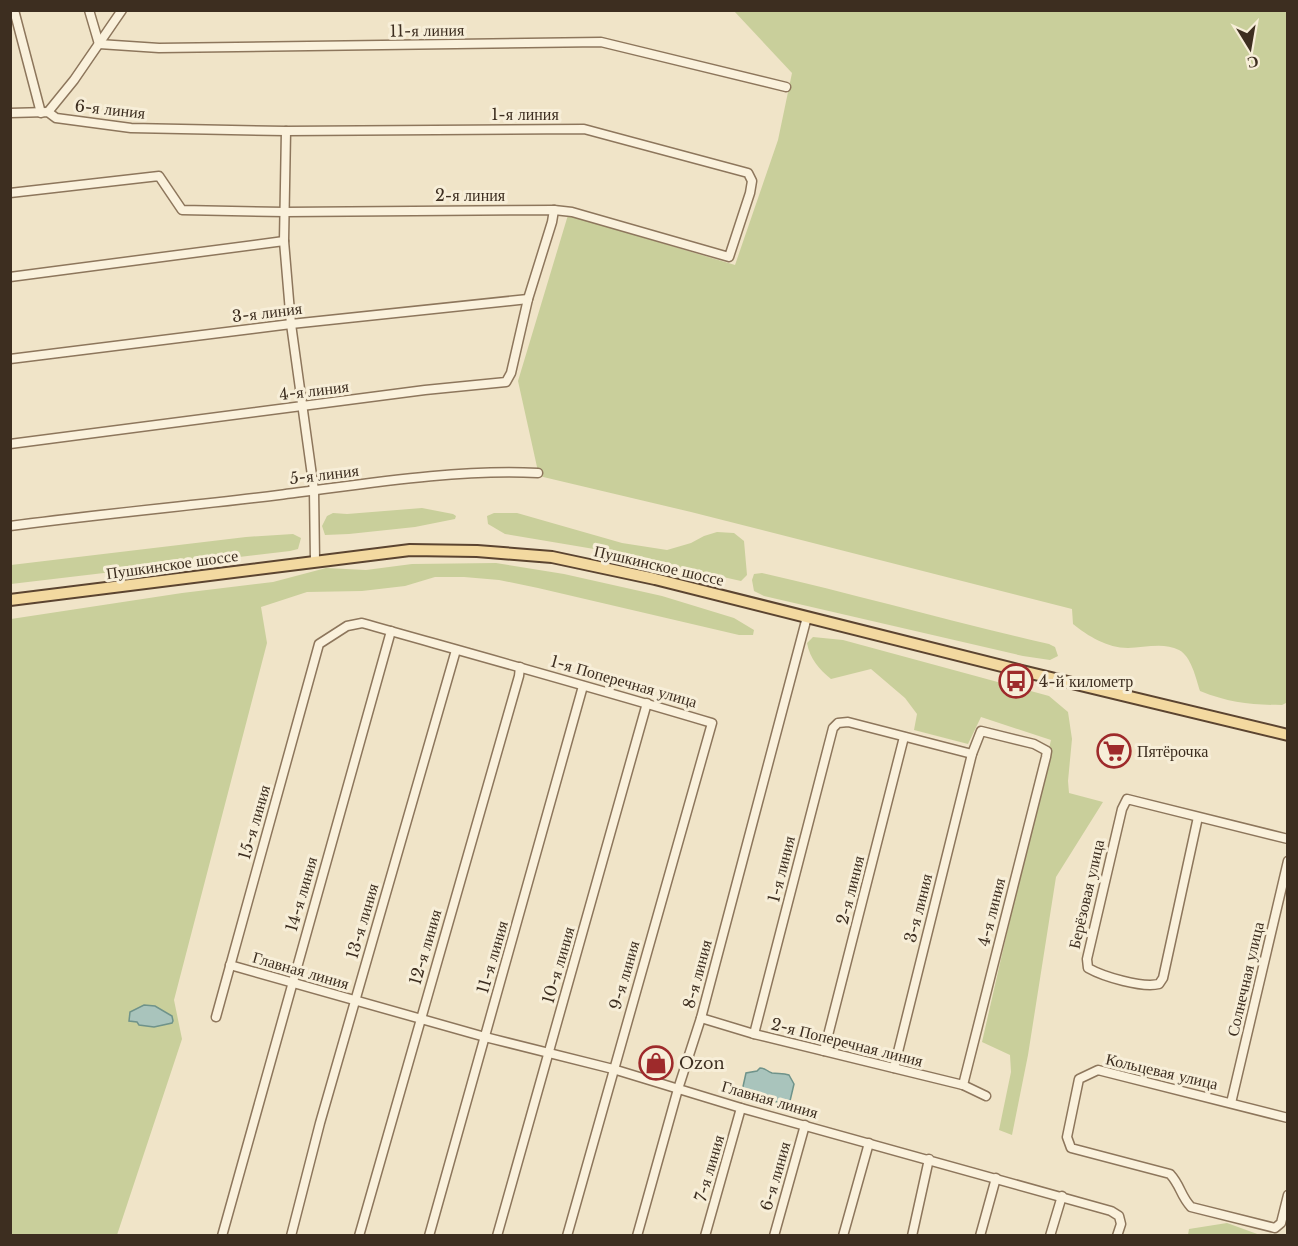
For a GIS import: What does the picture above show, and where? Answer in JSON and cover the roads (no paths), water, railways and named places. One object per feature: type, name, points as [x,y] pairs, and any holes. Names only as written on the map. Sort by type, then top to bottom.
[{"type":"main road","name":"Пушкинское шоссе","points":[[10,600],[315,560],[410,550],[477,551],[552,557],[632,573],[1287,735]]},
{"type":"street","points":[[14,10],[45,113]]},
{"type":"street","points":[[89,10],[99,44]]},
{"type":"street","points":[[45,113],[74,81],[122,10]]},
{"type":"street","name":"11-я линия","points":[[99,44],[159,48],[601,42],[786,87]]},
{"type":"street","name":"6-я линия","points":[[10,113],[45,113],[56,118],[131,128],[208,129]]},
{"type":"street","name":"1-я линия","points":[[208,129],[286,131],[584,129],[748,173],[752,181],[750,193],[729,256]]},
{"type":"street","points":[[286,131],[285,241],[291,324],[314,490],[315,560]]},
{"type":"street","name":"2-я линия","points":[[10,194],[159,176],[182,210],[285,212],[554,210],[572,212],[729,256]]},
{"type":"street","points":[[528,299],[554,210]]},
{"type":"street","points":[[10,277],[285,241]]},
{"type":"street","name":"3-я линия","points":[[10,359],[291,324],[528,299]]},
{"type":"street","name":"4-я линия","points":[[10,444],[506,382],[511,373],[528,299]]},
{"type":"street","name":"5-я линия","points":[[10,526],[113,512],[457,474],[501,471],[538,473]]},
{"type":"street","name":"8-я линия","points":[[637,1236],[678,1089],[701,1018],[807,617]]},
{"type":"street","name":"1-я Поперечная улица","points":[[327,638],[347,626],[362,623],[712,723]]},
{"type":"street","name":"14-я линия","points":[[222,1236],[391,631]]},
{"type":"street","name":"15-я линия","points":[[216,1017],[319,644],[327,638]]},
{"type":"street","name":"13-я линия","points":[[291,1236],[320,1123],[456,650]]},
{"type":"street","name":"12-я линия","points":[[359,1236],[519,676],[524,668]]},
{"type":"street","name":"11-я линия","points":[[429,1236],[583,686]]},
{"type":"street","name":"10-я линия","points":[[497,1236],[647,703]]},
{"type":"street","name":"1-я линия","points":[[754,1034],[833,728],[838,723],[848,722],[904,737]]},
{"type":"street","name":"9-я линия","points":[[567,1236],[712,723]]},
{"type":"street","name":"3-я линия","points":[[894,1068],[972,754],[981,731],[1043,747]]},
{"type":"street","points":[[904,737],[972,754]]},
{"type":"street","name":"2-я линия","points":[[824,1051],[904,737]]},
{"type":"street","name":"4-я линия","points":[[963,1085],[1046,757],[1047,751],[1043,747]]},
{"type":"street","name":"Берёзовая улица","points":[[1127,800],[1198,817],[1163,978],[1159,984],[1150,986],[1097,974],[1088,968],[1087,959],[1122,809],[1127,800]]},
{"type":"street","points":[[1198,817],[1287,839]]},
{"type":"street","name":"Солнечная улица","points":[[1232,1103],[1287,861]]},
{"type":"street","name":"Главная линия","points":[[230,965],[485,1037],[614,1069],[741,1108],[1062,1196],[1111,1211],[1119,1216],[1121,1224],[1117,1236]]},
{"type":"street","name":"2-я Поперечная линия","points":[[701,1018],[754,1034],[963,1085],[986,1096]]},
{"type":"street","name":"Кольцевая улица","points":[[1287,1118],[1098,1070],[1079,1079],[1067,1137],[1071,1148],[1170,1174],[1180,1185],[1183,1198],[1191,1207],[1275,1228],[1281,1223],[1287,1195]]},
{"type":"street","name":"7-я линия","points":[[705,1236],[741,1108]]},
{"type":"street","name":"6-я линия","points":[[774,1236],[805,1125]]},
{"type":"street","points":[[843,1236],[869,1143]]},
{"type":"street","points":[[912,1236],[929,1159]]},
{"type":"street","points":[[980,1236],[996,1178]]},
{"type":"street","points":[[1050,1236],[1062,1196]]},
{"type":"water","points":[[144,1005],[155,1006],[172,1016],[172,1023],[154,1027],[129,1021],[130,1012]]},
{"type":"water","points":[[760,1068],[772,1073],[789,1075],[794,1084],[790,1101],[765,1100],[742,1091],[746,1073],[757,1071]]},
{"type":"place","name":"4-й километр","points":[[1016,681]]},
{"type":"place","name":"Пятёрочка","points":[[1114,751]]},
{"type":"place","name":"Ozon","points":[[656,1063]]}]
